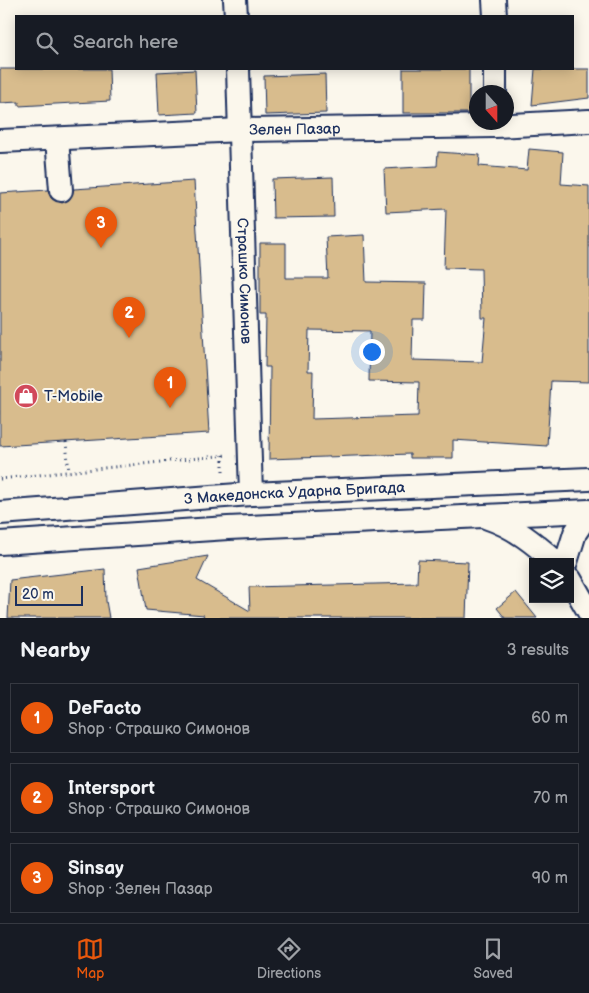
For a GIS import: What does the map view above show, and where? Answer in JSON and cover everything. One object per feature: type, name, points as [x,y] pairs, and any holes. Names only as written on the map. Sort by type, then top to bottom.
[{"type":"street","points":[[235,0],[236,15]]},
{"type":"street","points":[[494,0],[494,15]]},
{"type":"street","name":"Страшко Симонов","points":[[238,70],[251,494]]},
{"type":"street","points":[[495,70],[495,85]]},
{"type":"street","name":"Зелен Пазар","points":[[514,123],[589,121]]},
{"type":"street","name":"Зелен Пазар","points":[[0,141],[241,130],[469,125]]},
{"type":"street","points":[[57,138],[61,190]]},
{"type":"street","name":"3 Македонска Ударна Бригада","points":[[0,513],[251,494],[589,479]]},
{"type":"street","points":[[567,558],[575,533],[589,511]]},
{"type":"street","name":"3 Македонска Ударна Бригада","points":[[0,543],[228,528],[589,511]]},
{"type":"street","points":[[482,517],[506,524],[551,558]]},
{"type":"street","points":[[574,586],[589,612]]},
{"type":"path","points":[[66,442],[69,472]]},
{"type":"path","points":[[0,479],[250,452]]},
{"type":"building","points":[[0,69],[109,70],[110,101],[19,106],[19,102],[0,103]]},
{"type":"building","points":[[589,69],[589,98],[532,105],[535,70]]},
{"type":"building","points":[[195,70],[197,113],[159,115],[157,72]]},
{"type":"building","points":[[403,70],[469,70],[469,113],[403,113]]},
{"type":"building","points":[[325,74],[326,113],[265,115],[264,76]]},
{"type":"building","points":[[529,149],[563,152],[561,184],[589,186],[589,382],[551,381],[547,446],[453,440],[453,458],[410,458],[410,454],[269,459],[270,367],[265,367],[266,315],[260,315],[260,243],[286,243],[286,278],[328,278],[326,237],[364,235],[366,282],[426,283],[425,320],[413,320],[412,360],[482,362],[486,318],[482,318],[481,269],[444,268],[446,209],[386,212],[384,169],[437,166],[438,152],[480,155],[479,166],[527,170]],"holes":[[[309,330],[370,331],[369,381],[419,382],[418,416],[312,419],[313,371],[308,371]]]},
{"type":"building","points":[[333,177],[334,217],[273,218],[272,179]]},
{"type":"building","points":[[194,181],[209,433],[0,446],[0,193],[48,190],[51,198],[62,203],[69,200],[74,189]]},
{"type":"building","points":[[208,556],[197,580],[250,611],[249,587],[417,583],[418,560],[468,562],[466,618],[202,618],[204,615],[146,610],[139,567]]},
{"type":"building","points":[[105,569],[106,601],[109,618],[8,618],[10,580]]},
{"type":"building","points":[[516,592],[537,618],[505,618],[497,608]]},
{"type":"place","name":"Sinsay","points":[[101,248]]},
{"type":"place","name":"Intersport","points":[[129,338]]},
{"type":"place","name":"T-Mobile","points":[[26,396]]},
{"type":"place","name":"DeFacto","points":[[170,408]]}]
